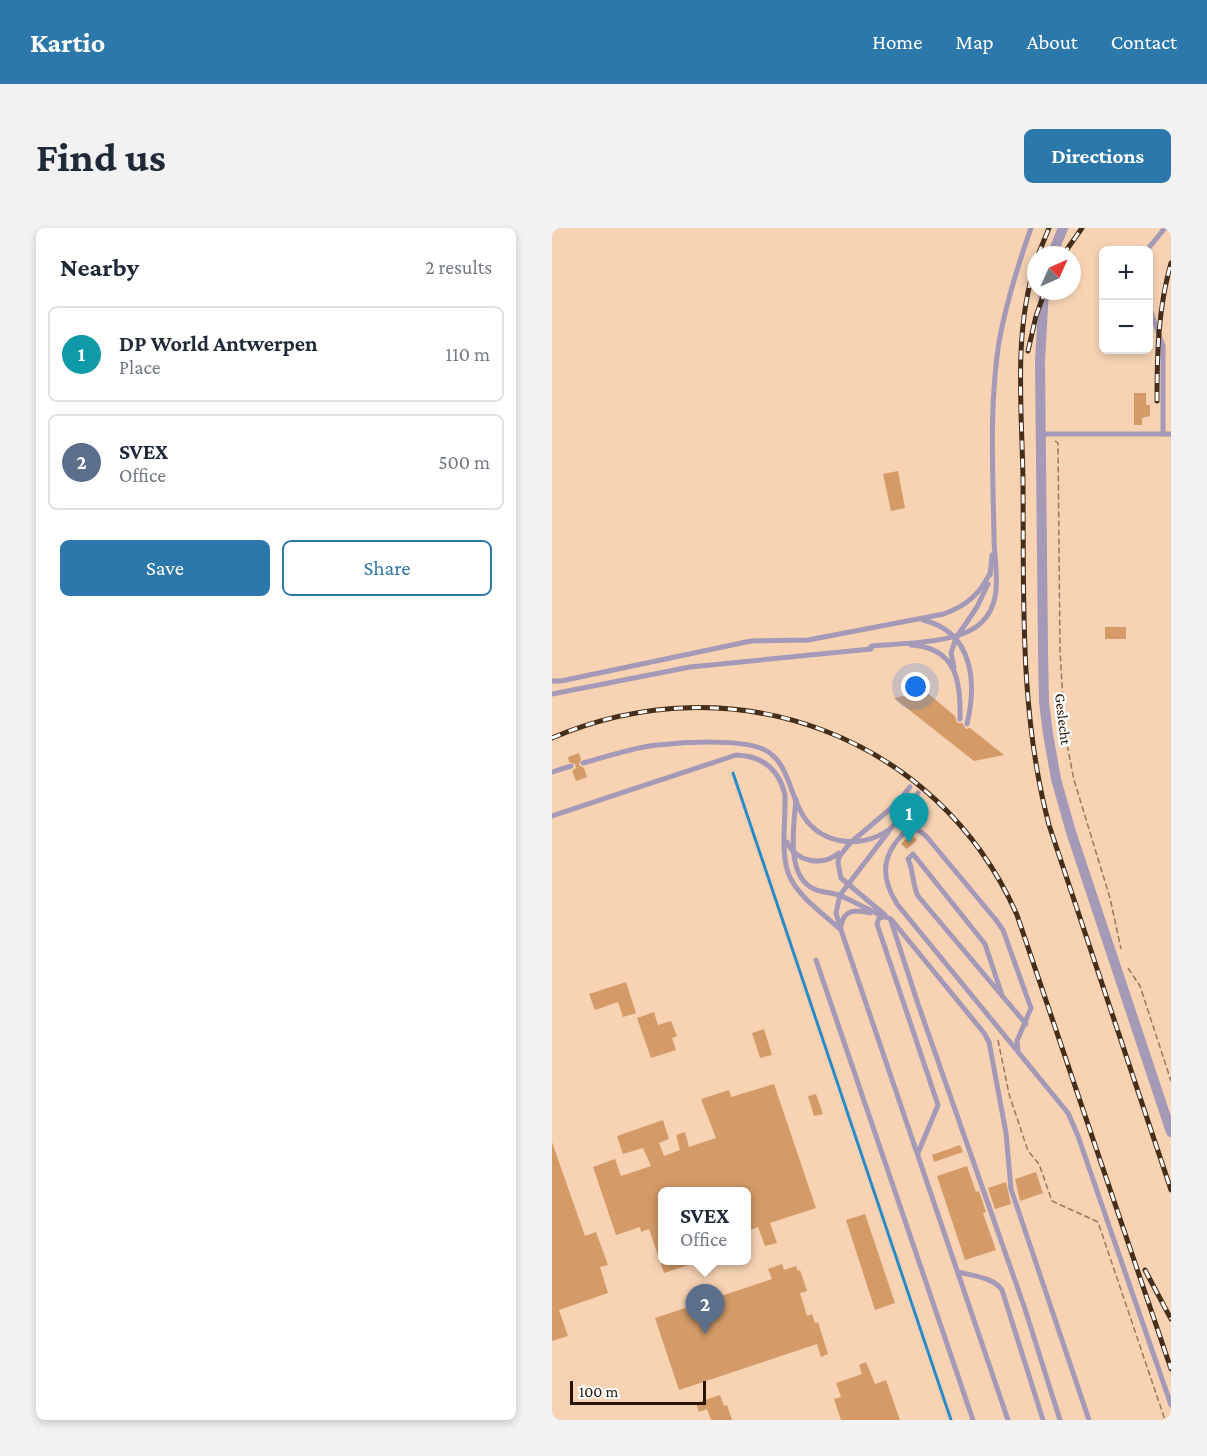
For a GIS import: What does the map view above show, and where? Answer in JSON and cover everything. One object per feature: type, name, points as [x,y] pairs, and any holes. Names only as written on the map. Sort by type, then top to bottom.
[{"type":"street","points":[[1056,246],[1063,228]]},
{"type":"street","name":"Geslecht","points":[[1043,300],[1040,361],[1043,682],[1046,718],[1054,764],[1076,850],[1171,1132]]},
{"type":"lane","points":[[868,649],[872,646],[956,638],[981,623],[992,606],[997,591],[992,418],[999,342],[1019,262],[1031,228]]},
{"type":"lane","points":[[1150,246],[1164,228]]},
{"type":"lane","points":[[1153,316],[1163,346],[1163,434]]},
{"type":"lane","points":[[1041,434],[1171,434]]},
{"type":"lane","points":[[960,719],[958,680],[951,653],[956,638],[977,607],[988,582],[994,541]]},
{"type":"lane","points":[[552,681],[752,641],[808,640],[921,619],[961,608],[976,596],[990,573]]},
{"type":"lane","points":[[921,619],[946,629],[956,638],[968,660],[973,694],[966,724]]},
{"type":"lane","points":[[552,694],[690,667],[912,645],[930,648],[949,661],[958,680]]},
{"type":"lane","points":[[583,763],[657,745],[749,744],[765,750],[775,758],[784,771],[804,817],[815,830],[835,840],[850,843],[865,840],[892,827]]},
{"type":"lane","points":[[552,816],[726,758],[746,755],[766,763],[774,770],[783,785],[787,868],[792,881],[841,930]]},
{"type":"lane","points":[[552,772],[571,766]]},
{"type":"lane","points":[[785,838],[789,848],[807,860],[820,862],[835,857],[895,805],[910,787]]},
{"type":"lane","points":[[918,793],[846,884],[840,895],[836,913],[1008,1420]]},
{"type":"lane","points":[[796,800],[794,852],[796,869],[801,880],[814,889],[840,895],[876,914]]},
{"type":"lane","points":[[1018,1051],[1017,1041],[1031,1008],[1003,930],[926,836],[918,830],[908,829],[897,840],[888,855],[885,874],[889,890],[897,904],[1068,1113],[1171,1405]]},
{"type":"lane","points":[[842,851],[838,864],[839,872],[846,884],[888,918],[984,1033],[988,1042],[1006,1133],[1011,1189],[1089,1420]]},
{"type":"lane","points":[[1002,995],[985,944],[913,854],[908,859],[914,870],[913,885],[918,896],[1026,1024]]},
{"type":"lane","points":[[841,930],[842,920],[850,911],[859,910],[888,918]]},
{"type":"lane","points":[[888,918],[879,918],[877,924],[938,1105],[918,1153]]},
{"type":"lane","points":[[888,918],[1025,1309],[1060,1420]]},
{"type":"lane","points":[[816,960],[973,1420]]},
{"type":"lane","points":[[958,1272],[997,1283],[1002,1290],[1043,1420]]},
{"type":"path","points":[[1041,434],[1058,443],[1059,651],[1065,734],[1077,790],[1110,898],[1123,956]]},
{"type":"path","points":[[1125,964],[1140,986],[1171,1081]]},
{"type":"path","points":[[995,1023],[1009,1094],[1028,1151],[1039,1164],[1052,1201],[1098,1222],[1165,1420]]},
{"type":"building","points":[[1134,393],[1146,393],[1146,405],[1150,405],[1150,416],[1142,418],[1142,425],[1134,425]]},
{"type":"building","points":[[898,471],[905,508],[891,511],[883,474]]},
{"type":"building","points":[[1105,627],[1126,627],[1126,639],[1105,639]]},
{"type":"building","points":[[925,691],[955,716],[957,723],[962,723],[966,729],[970,728],[1004,755],[974,761],[894,698]]},
{"type":"building","points":[[579,753],[581,759],[579,765],[584,768],[587,777],[576,781],[572,771],[576,768],[575,764],[569,762],[568,757]]},
{"type":"building","points":[[910,834],[917,840],[907,849],[901,844]]},
{"type":"building","points":[[626,982],[636,1013],[623,1017],[618,1002],[595,1010],[589,994]]},
{"type":"building","points":[[654,1012],[658,1025],[671,1021],[677,1036],[672,1038],[676,1050],[651,1058],[637,1018]]},
{"type":"building","points":[[764,1029],[772,1055],[760,1058],[752,1033]]},
{"type":"building","points":[[774,1084],[816,1208],[770,1223],[777,1243],[765,1246],[758,1227],[751,1230],[751,1187],[658,1187],[658,1255],[649,1229],[641,1232],[640,1227],[616,1235],[593,1167],[615,1159],[621,1176],[651,1166],[643,1148],[623,1154],[617,1136],[663,1120],[669,1139],[659,1143],[664,1156],[680,1150],[676,1135],[685,1132],[689,1147],[716,1138],[701,1099],[729,1090],[731,1097]]},
{"type":"building","points":[[816,1094],[823,1114],[814,1116],[808,1096]]},
{"type":"building","points":[[552,1142],[585,1236],[596,1232],[608,1265],[600,1267],[608,1293],[559,1310],[568,1336],[552,1341]]},
{"type":"building","points":[[960,1145],[963,1152],[934,1162],[932,1155]]},
{"type":"building","points":[[967,1166],[976,1192],[979,1191],[986,1212],[983,1213],[996,1250],[965,1260],[937,1176]]},
{"type":"building","points":[[1036,1172],[1043,1193],[1020,1201],[1015,1179]]},
{"type":"building","points":[[1006,1182],[1011,1204],[995,1209],[988,1188]]},
{"type":"building","points":[[865,1214],[895,1303],[875,1310],[846,1220]]},
{"type":"building","points":[[782,1264],[784,1270],[796,1266],[798,1271],[800,1270],[807,1291],[800,1293],[807,1316],[812,1314],[815,1323],[818,1322],[828,1354],[821,1357],[817,1344],[679,1390],[655,1318],[772,1279],[768,1269]]},
{"type":"building","points":[[661,1265],[689,1265],[664,1273]]},
{"type":"building","points":[[866,1362],[875,1384],[886,1380],[900,1420],[841,1420],[834,1399],[841,1397],[836,1383],[862,1374],[859,1365]]},
{"type":"building","points":[[720,1395],[724,1406],[727,1405],[732,1420],[711,1420],[707,1409],[699,1412],[696,1403]]},
{"type":"waterway","points":[[733,773],[951,1420]]},
{"type":"railway","points":[[1042,246],[1049,228]]},
{"type":"railway","points":[[1069,246],[1082,228]]},
{"type":"railway","points":[[1157,401],[1161,314],[1171,263]]},
{"type":"railway","points":[[1027,299],[1022,343],[1021,398],[1025,654],[1032,740],[1049,825],[1171,1190]]},
{"type":"railway","points":[[1028,351],[1042,300]]},
{"type":"railway","points":[[552,738],[620,716],[689,708],[757,712],[822,730],[882,759],[936,800],[981,852],[1017,915],[1171,1369]]},
{"type":"railway","points":[[1145,1270],[1171,1319]]},
{"type":"place","name":"DP World Antwerpen","points":[[909,843]]},
{"type":"place","name":"SVEX","points":[[705,1334]]}]
